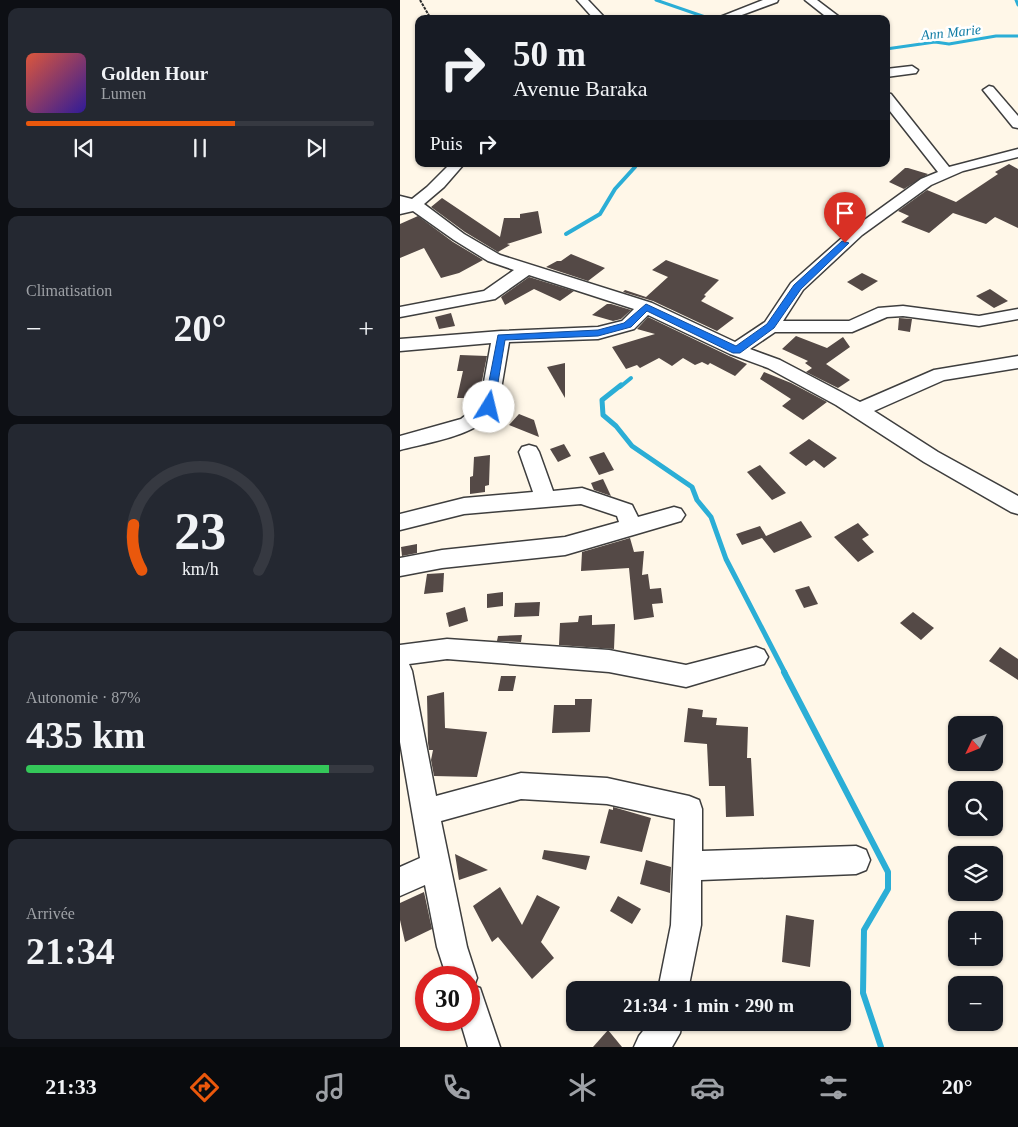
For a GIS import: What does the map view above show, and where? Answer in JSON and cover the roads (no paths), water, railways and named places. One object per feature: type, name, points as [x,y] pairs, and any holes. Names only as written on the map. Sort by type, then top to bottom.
[{"type":"street","points":[[582,0],[597,15]]},
{"type":"street","points":[[731,15],[773,0]]},
{"type":"street","points":[[810,0],[831,15]]},
{"type":"street","points":[[890,73],[912,70]]},
{"type":"street","points":[[989,90],[1018,124]]},
{"type":"street","points":[[890,102],[924,147],[946,172]]},
{"type":"street","points":[[736,350],[771,326],[797,287],[857,232],[926,182],[946,172],[1018,153]]},
{"type":"street","points":[[454,167],[438,186],[405,205],[494,258],[646,307],[736,350],[774,364],[859,410],[931,457],[1018,506]]},
{"type":"street","points":[[400,312],[489,295],[526,269]]},
{"type":"street","points":[[400,345],[501,337],[598,333],[628,325],[646,307]]},
{"type":"street","points":[[771,326],[852,327],[884,312],[904,311],[979,321],[1018,314]]},
{"type":"street","points":[[400,443],[468,424],[489,407],[501,337]]},
{"type":"street","points":[[859,410],[940,374],[1018,362]]},
{"type":"street","points":[[529,452],[545,498]]},
{"type":"street","points":[[400,522],[464,506],[582,496],[626,511],[632,527]]},
{"type":"street","points":[[400,568],[442,560],[565,546],[674,515]]},
{"type":"street","points":[[400,655],[448,650],[609,661],[686,676],[756,657]]},
{"type":"street","points":[[400,671],[404,719],[425,812],[434,865],[452,947],[458,966]]},
{"type":"street","points":[[425,812],[521,786],[607,791],[689,809],[686,926],[674,981]]},
{"type":"street","points":[[688,866],[856,860]]},
{"type":"street","points":[[400,882],[434,865]]},
{"type":"street","points":[[479,1031],[484,1047]]},
{"type":"street","points":[[650,1047],[664,1031]]},
{"type":"waterway","points":[[656,0],[699,15]]},
{"type":"waterway","points":[[1016,0],[1018,5]]},
{"type":"waterway","name":"Ann Marie","points":[[890,48],[935,42],[949,44],[996,36],[1018,36]]},
{"type":"waterway","name":"Ann Marie","points":[[566,234],[600,214],[615,189],[635,167]]},
{"type":"waterway","points":[[620,387],[631,378]]},
{"type":"waterway","points":[[621,385],[602,400],[603,415],[616,426],[632,446],[692,487],[697,500],[711,517],[726,559],[785,673]]},
{"type":"waterway","points":[[784,672],[888,872],[888,889],[864,930],[863,993],[881,1047]]}]
